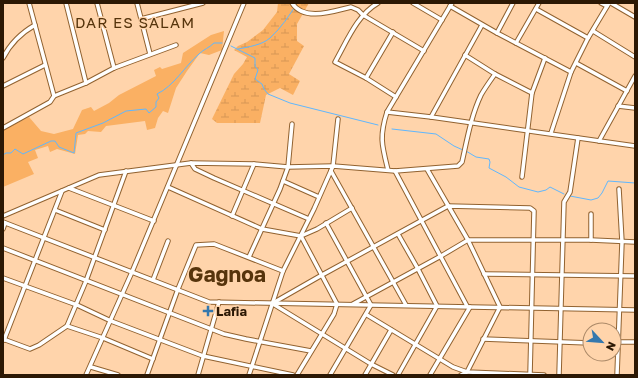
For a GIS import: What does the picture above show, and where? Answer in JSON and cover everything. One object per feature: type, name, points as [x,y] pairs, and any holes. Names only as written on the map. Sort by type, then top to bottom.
[{"type":"street","points":[[29,3],[54,96]]},
{"type":"street","points":[[66,3],[86,83]]},
{"type":"street","points":[[97,3],[114,68]]},
{"type":"street","points":[[137,3],[150,54]]},
{"type":"street","points":[[141,19],[203,3]]},
{"type":"street","points":[[86,375],[91,367],[154,221],[244,3]]},
{"type":"street","points":[[292,3],[297,9],[304,12],[322,14],[351,7],[424,51]]},
{"type":"street","points":[[378,3],[371,7],[363,15],[335,62],[366,78],[396,97]]},
{"type":"street","points":[[413,3],[442,20]]},
{"type":"street","points":[[497,33],[513,3]]},
{"type":"street","points":[[516,43],[539,3]]},
{"type":"street","points":[[601,3],[609,4],[635,17]]},
{"type":"street","points":[[551,133],[571,72],[588,38],[609,4]]},
{"type":"street","points":[[388,170],[382,144],[382,132],[387,112],[451,5],[482,25],[571,72]]},
{"type":"street","points":[[536,8],[588,38]]},
{"type":"street","points":[[3,58],[15,40],[26,30],[35,25]]},
{"type":"street","points":[[431,117],[482,25]]},
{"type":"street","points":[[593,31],[635,57]]},
{"type":"street","points":[[366,78],[393,32]]},
{"type":"street","points":[[3,128],[50,102],[54,96],[86,83],[114,68],[176,46]]},
{"type":"street","points":[[465,55],[495,74],[532,93]]},
{"type":"street","points":[[522,177],[532,93],[545,58]]},
{"type":"street","points":[[576,63],[626,91]]},
{"type":"street","points":[[3,86],[45,65]]},
{"type":"street","points":[[3,216],[99,175],[191,163],[254,164],[288,167],[332,166],[395,171],[458,166],[462,162],[471,123],[481,95],[495,74]]},
{"type":"street","points":[[599,142],[635,76]]},
{"type":"street","points":[[618,106],[635,108]]},
{"type":"street","points":[[387,112],[551,133],[599,142],[635,146]]},
{"type":"street","points":[[249,375],[259,341],[284,271],[331,171],[338,119]]},
{"type":"street","points":[[249,257],[274,204],[288,167],[292,124]]},
{"type":"street","points":[[559,375],[564,202],[570,192],[578,138]]},
{"type":"street","points":[[191,163],[195,169],[309,219]]},
{"type":"street","points":[[232,216],[254,164]]},
{"type":"street","points":[[427,169],[468,240],[500,307]]},
{"type":"street","points":[[331,171],[406,305]]},
{"type":"street","points":[[395,171],[468,306]]},
{"type":"street","points":[[62,191],[3,339],[30,349],[39,345],[67,326],[77,305],[115,206],[126,172]]},
{"type":"street","points":[[283,181],[319,197]]},
{"type":"street","points":[[168,187],[262,229],[301,236],[352,208]]},
{"type":"street","points":[[69,188],[154,221]]},
{"type":"street","points":[[618,322],[622,242],[619,189]]},
{"type":"street","points":[[272,304],[448,206],[530,208],[534,211],[530,374]]},
{"type":"street","points":[[55,210],[105,230]]},
{"type":"street","points":[[591,214],[591,240]]},
{"type":"street","points":[[3,229],[4,222],[209,302],[635,310]]},
{"type":"street","points":[[326,223],[371,305]]},
{"type":"street","points":[[398,234],[418,269],[436,306]]},
{"type":"street","points":[[297,375],[334,314],[337,304],[301,236]]},
{"type":"street","points":[[351,304],[418,269],[468,240],[591,240],[635,242]]},
{"type":"street","points":[[153,280],[168,241]]},
{"type":"street","points":[[147,375],[196,245],[214,244],[284,271]]},
{"type":"street","points":[[3,248],[211,330],[231,336],[311,351]]},
{"type":"street","points":[[484,274],[635,276]]},
{"type":"street","points":[[3,278],[77,305],[111,321],[203,356],[293,375]]},
{"type":"street","points":[[198,375],[219,302]]},
{"type":"street","points":[[272,304],[371,364],[393,375]]},
{"type":"street","points":[[330,375],[371,305]]},
{"type":"street","points":[[398,375],[436,306]]},
{"type":"street","points":[[430,375],[468,306]]},
{"type":"street","points":[[461,375],[467,372],[500,307]]},
{"type":"street","points":[[366,314],[453,367],[467,372],[478,374],[544,375]]},
{"type":"street","points":[[67,326],[103,338],[153,359]]},
{"type":"street","points":[[365,375],[391,330]]},
{"type":"street","points":[[483,339],[530,340],[559,343],[582,342]]},
{"type":"street","points":[[622,342],[635,342]]},
{"type":"street","points":[[617,362],[617,375]]},
{"type":"street","points":[[91,367],[118,375]]},
{"type":"green space","points":[[278,3],[309,3],[297,24],[297,41],[304,46],[289,74],[300,81],[293,95],[280,88],[266,95],[260,123],[217,123],[212,119],[234,74],[247,57],[234,50],[263,30],[277,12]]},
{"type":"green space","points":[[224,31],[222,50],[209,55],[200,53],[176,88],[168,113],[163,111],[158,118],[155,128],[147,130],[145,121],[106,126],[101,132],[88,131],[85,134],[78,135],[75,154],[57,149],[50,152],[48,146],[35,150],[38,158],[28,162],[34,174],[3,187],[3,130],[29,117],[41,131],[54,134],[73,129],[82,110],[91,107],[94,111],[109,103],[119,95],[156,76],[154,70],[160,67],[162,69],[181,63],[183,53],[211,35]]},
{"type":"waterway","points":[[238,49],[259,44],[270,38],[285,21],[297,3]]},
{"type":"waterway","points":[[3,155],[6,153],[11,153],[15,149],[23,154],[51,141],[55,141],[59,147],[74,153],[76,133],[103,123],[126,111],[146,109],[149,113],[156,107],[156,102],[159,98],[157,94],[169,86],[201,52],[214,43],[222,43]]},
{"type":"waterway","points":[[231,46],[255,58],[255,66],[258,70],[255,79],[262,84],[268,94],[290,103],[378,125]]},
{"type":"waterway","points":[[392,129],[436,134],[463,150]]},
{"type":"waterway","points":[[466,151],[476,157],[489,159],[489,168],[506,177],[519,187],[538,192],[546,190],[550,187],[564,194]]},
{"type":"waterway","points":[[570,196],[591,200],[598,198],[608,181],[635,183]]},
{"type":"place","name":"Lafia","points":[[208,311]]},
{"type":"district","name":"DAR ES SALAM","points":[[135,23]]},
{"type":"district","name":"Gagnoa","points":[[227,275]]}]
